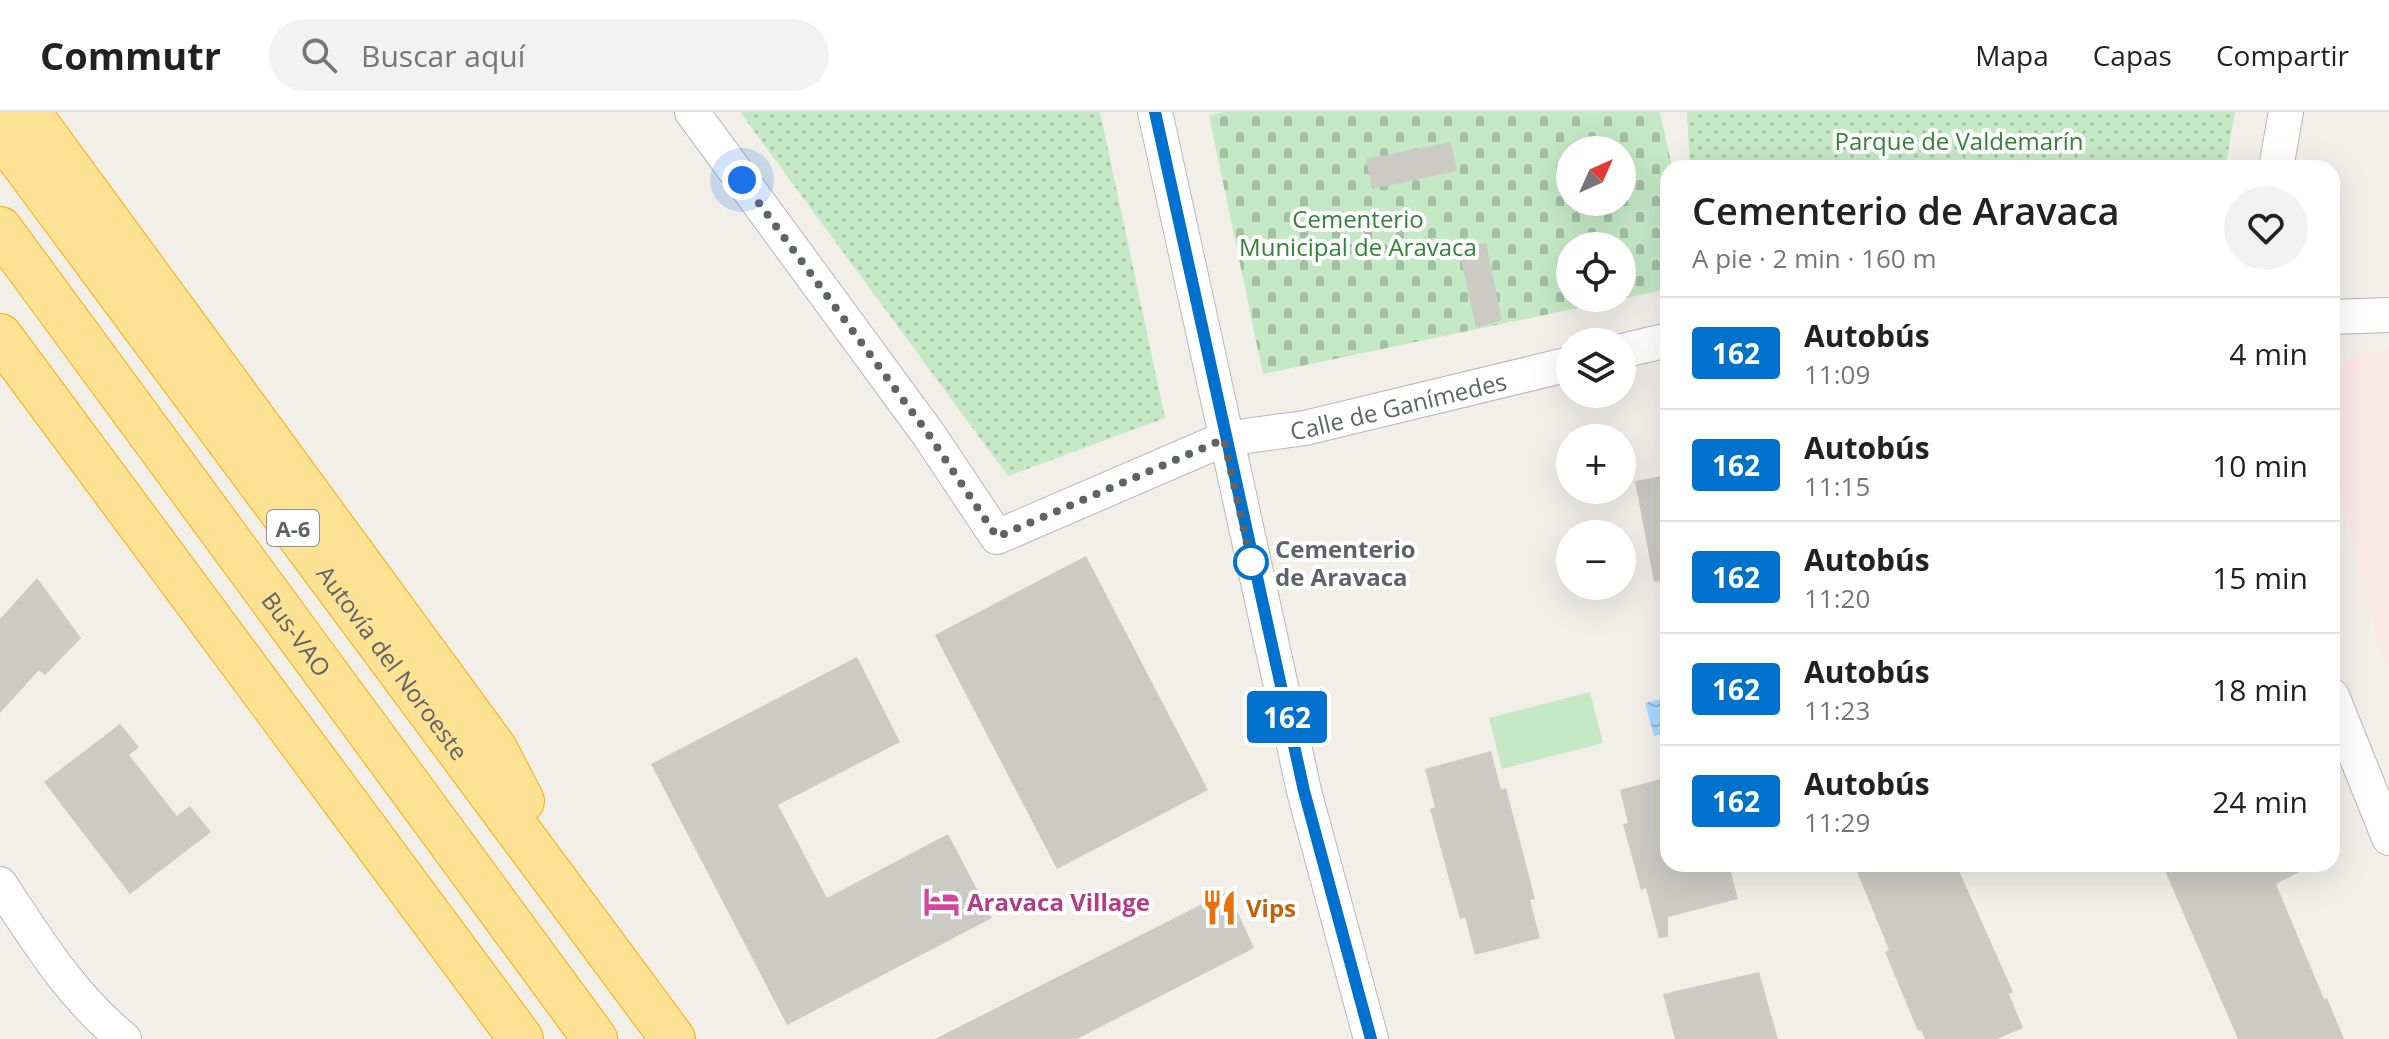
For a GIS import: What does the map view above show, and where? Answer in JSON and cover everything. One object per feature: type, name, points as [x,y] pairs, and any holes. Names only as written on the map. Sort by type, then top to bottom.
[{"type":"highway","points":[[28,112],[495,749],[586,923]]},
{"type":"highway","name":"Autovía del Noroeste","points":[[0,132],[673,1039]]},
{"type":"highway","name":"Bus-VAO","points":[[0,229],[595,1039]]},
{"type":"highway","points":[[0,336],[511,1028]]},
{"type":"street","name":"Calle de Ganímedes","points":[[692,112],[929,435],[997,537],[1224,439],[1305,428],[1556,367]]},
{"type":"street","points":[[1155,112],[1224,439],[1304,791],[1371,1039]]},
{"type":"street","points":[[2277,160],[2286,112]]},
{"type":"street","points":[[2340,317],[2389,315]]},
{"type":"street","points":[[1636,348],[1660,342]]},
{"type":"street","points":[[2340,716],[2389,838]]},
{"type":"street","points":[[0,884],[53,965],[86,1004],[124,1039]]},
{"type":"shaded area","points":[[2389,350],[2389,666],[2380,648],[2340,488],[2340,366],[2360,352]]},
{"type":"green space","points":[[740,112],[1100,112],[1165,418],[1008,476]]},
{"type":"green space","name":"Cementerio Municipal de Aravaca","points":[[1224,112],[1660,112],[1670,160],[1660,160],[1660,291],[1636,296],[1636,232],[1556,232],[1556,312],[1558,312],[1263,374],[1209,115]]},
{"type":"green space","name":"Parque de Valdemarín","points":[[1687,112],[2235,112],[2226,160],[1690,160]]},
{"type":"green space","points":[[1590,692],[1603,743],[1502,769],[1489,718]]},
{"type":"water","points":[[1660,699],[1660,735],[1654,736],[1645,703]]},
{"type":"building","points":[[1451,142],[1457,171],[1372,189],[1366,159]]},
{"type":"building","points":[[1486,243],[1502,320],[1476,328],[1459,250]]},
{"type":"building","points":[[1660,476],[1660,581],[1654,582],[1636,481]]},
{"type":"building","points":[[1086,556],[1208,790],[1057,869],[935,635]]},
{"type":"building","points":[[37,578],[81,638],[45,675],[39,670],[0,713],[0,619]]},
{"type":"building","points":[[857,657],[900,742],[778,805],[827,898],[948,834],[992,918],[787,1025],[651,764]]},
{"type":"building","points":[[120,724],[139,747],[129,755],[177,816],[190,806],[211,832],[130,894],[44,782]]},
{"type":"building","points":[[1491,751],[1501,790],[1506,788],[1535,899],[1530,900],[1540,938],[1475,955],[1465,917],[1460,919],[1430,809],[1435,807],[1425,769]]},
{"type":"building","points":[[1660,779],[1660,872],[1731,872],[1738,899],[1668,917],[1668,937],[1659,938],[1646,888],[1641,890],[1623,824],[1628,823],[1620,790]]},
{"type":"building","points":[[1857,872],[1960,872],[2013,992],[2009,994],[2023,1028],[1997,1039],[1925,1039],[1921,1030],[1918,1031],[1885,952],[1889,950]]},
{"type":"building","points":[[2165,872],[2299,872],[2276,884],[2344,1039],[2238,1039]]},
{"type":"building","points":[[1228,891],[1254,948],[1077,1039],[935,1039]]},
{"type":"building","points":[[1759,972],[1778,1039],[1675,1039],[1663,994]]},
{"type":"bus line","name":"162","points":[[1155,112],[1224,439],[1304,791],[1371,1039]]},
{"type":"place","name":"Cementerio de Aravaca","points":[[1251,562]]},
{"type":"place","name":"Aravaca Village","points":[[941,901]]},
{"type":"place","name":"Vips","points":[[1220,907]]},
{"type":"route","points":[[742,180],[929,435],[997,537],[1224,439],[1251,562]]}]
